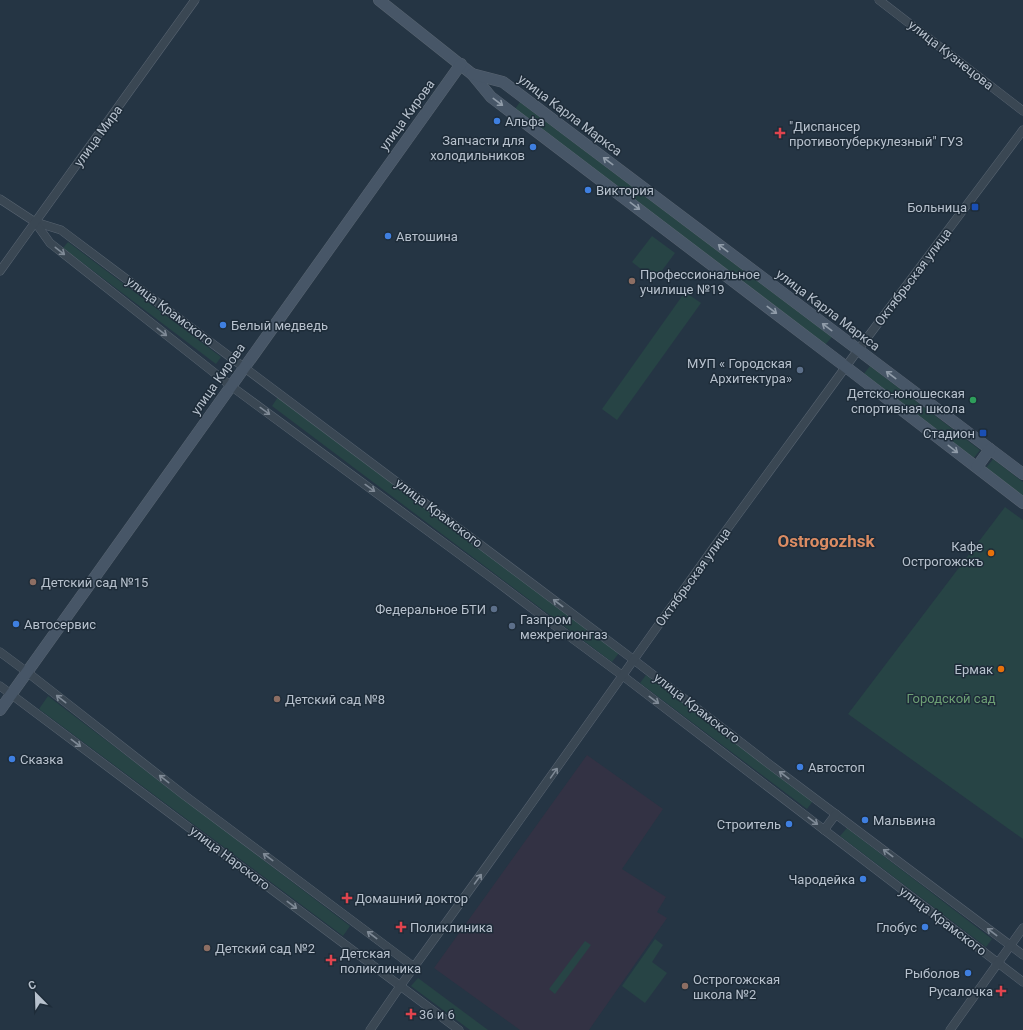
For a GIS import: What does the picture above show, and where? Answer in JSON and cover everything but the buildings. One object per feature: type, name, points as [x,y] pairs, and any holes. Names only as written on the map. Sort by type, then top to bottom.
[{"type":"main road","name":"улица Карла Маркса","points":[[379,0],[461,64],[472,74],[491,97],[1023,503]]},
{"type":"main road","name":"улица Кирова","points":[[0,710],[244,366],[461,64]]},
{"type":"main road","name":"улица Карла Маркса","points":[[472,74],[503,82],[1023,474]]},
{"type":"main road","points":[[976,468],[990,449]]},
{"type":"street","name":"улица Мира","points":[[0,271],[195,0]]},
{"type":"street","name":"улица Кузнецова","points":[[879,0],[1023,111]]},
{"type":"street","name":"Октябрьская улица","points":[[370,1030],[714,547],[858,350],[1023,130]]},
{"type":"street","name":"улица Крамского","points":[[0,199],[35,222],[61,230],[244,366],[1023,955]]},
{"type":"street","name":"улица Крамского","points":[[35,222],[50,243],[231,386],[622,676],[1023,982]]},
{"type":"street","name":"улица Нарского","points":[[0,652],[184,795],[414,967]]},
{"type":"street","name":"улица Нарского","points":[[0,686],[459,1030]]},
{"type":"street","points":[[824,830],[836,814]]},
{"type":"street","points":[[950,1030],[1023,928]]},
{"type":"shaded area","points":[[587,755],[663,809],[622,869],[666,897],[657,912],[667,918],[589,1030],[520,1030],[434,968]]},
{"type":"green space","points":[[520,102],[832,337],[825,345],[515,109]]},
{"type":"green space","points":[[652,236],[675,253],[655,280],[632,262]]},
{"type":"green space","points":[[68,242],[221,357],[216,364],[63,248]]},
{"type":"green space","points":[[685,292],[701,303],[617,420],[602,409]]},
{"type":"green space","points":[[870,366],[980,450],[973,459],[863,375]]},
{"type":"green space","points":[[278,397],[619,653],[612,662],[272,406]]},
{"type":"green space","points":[[993,459],[1023,482],[1023,496],[986,468]]},
{"type":"green space","name":"Городской сад","points":[[1005,507],[1023,520],[1023,839],[848,714]]},
{"type":"green space","points":[[646,675],[813,801],[807,809],[640,683]]},
{"type":"green space","points":[[48,696],[350,926],[343,936],[39,709]]},
{"type":"green space","points":[[847,828],[992,939],[986,947],[840,836]]},
{"type":"green space","points":[[655,939],[663,945],[652,962],[667,973],[645,1003],[622,986]]},
{"type":"green space","points":[[585,941],[591,945],[555,994],[549,989]]},
{"type":"green space","points":[[418,978],[488,1030],[470,1030],[411,986]]},
{"type":"place","name":"Альфа","points":[[497,121]]},
{"type":"place","name":"\"Диспансер противотуберкулезный\" ГУЗ","points":[[780,133]]},
{"type":"place","name":"Запчасти для холодильников","points":[[533,147]]},
{"type":"place","name":"Виктория","points":[[588,190]]},
{"type":"place","name":"Больница","points":[[975,207]]},
{"type":"place","name":"Автошина","points":[[388,236]]},
{"type":"place","name":"Профессиональное училище №19","points":[[632,281]]},
{"type":"place","name":"Белый медведь","points":[[223,325]]},
{"type":"place","name":"МУП « Городская Архитектура»","points":[[800,370]]},
{"type":"place","name":"Детско-юношеская спортивная школа","points":[[973,400]]},
{"type":"place","name":"Стадион","points":[[983,433]]},
{"type":"place","name":"Кафе Острогожскъ","points":[[991,553]]},
{"type":"place","name":"Детский сад №15","points":[[33,582]]},
{"type":"place","name":"Федеральное БТИ","points":[[494,609]]},
{"type":"place","name":"Автосервис","points":[[16,624]]},
{"type":"place","name":"Газпром межрегионгаз","points":[[512,626]]},
{"type":"place","name":"Ермак","points":[[1001,669]]},
{"type":"place","name":"Детский сад №8","points":[[277,699]]},
{"type":"place","name":"Сказка","points":[[12,759]]},
{"type":"place","name":"Автостоп","points":[[800,767]]},
{"type":"place","name":"Мальвина","points":[[865,820]]},
{"type":"place","name":"Строитель","points":[[789,824]]},
{"type":"place","name":"Чародейка","points":[[863,879]]},
{"type":"place","name":"Домашний доктор","points":[[347,898]]},
{"type":"place","name":"Поликлиника","points":[[401,927]]},
{"type":"place","name":"Глобус","points":[[925,927]]},
{"type":"place","name":"Детский сад №2","points":[[207,948]]},
{"type":"place","name":"Детская поликлиника","points":[[331,960]]},
{"type":"place","name":"Рыболов","points":[[968,973]]},
{"type":"place","name":"Острогожская школа №2","points":[[685,986]]},
{"type":"place","name":"Русалочка","points":[[1001,991]]},
{"type":"place","name":"36 и 6","points":[[411,1014]]},
{"type":"district","name":"Ostrogozhsk","points":[[826,541]]}]
